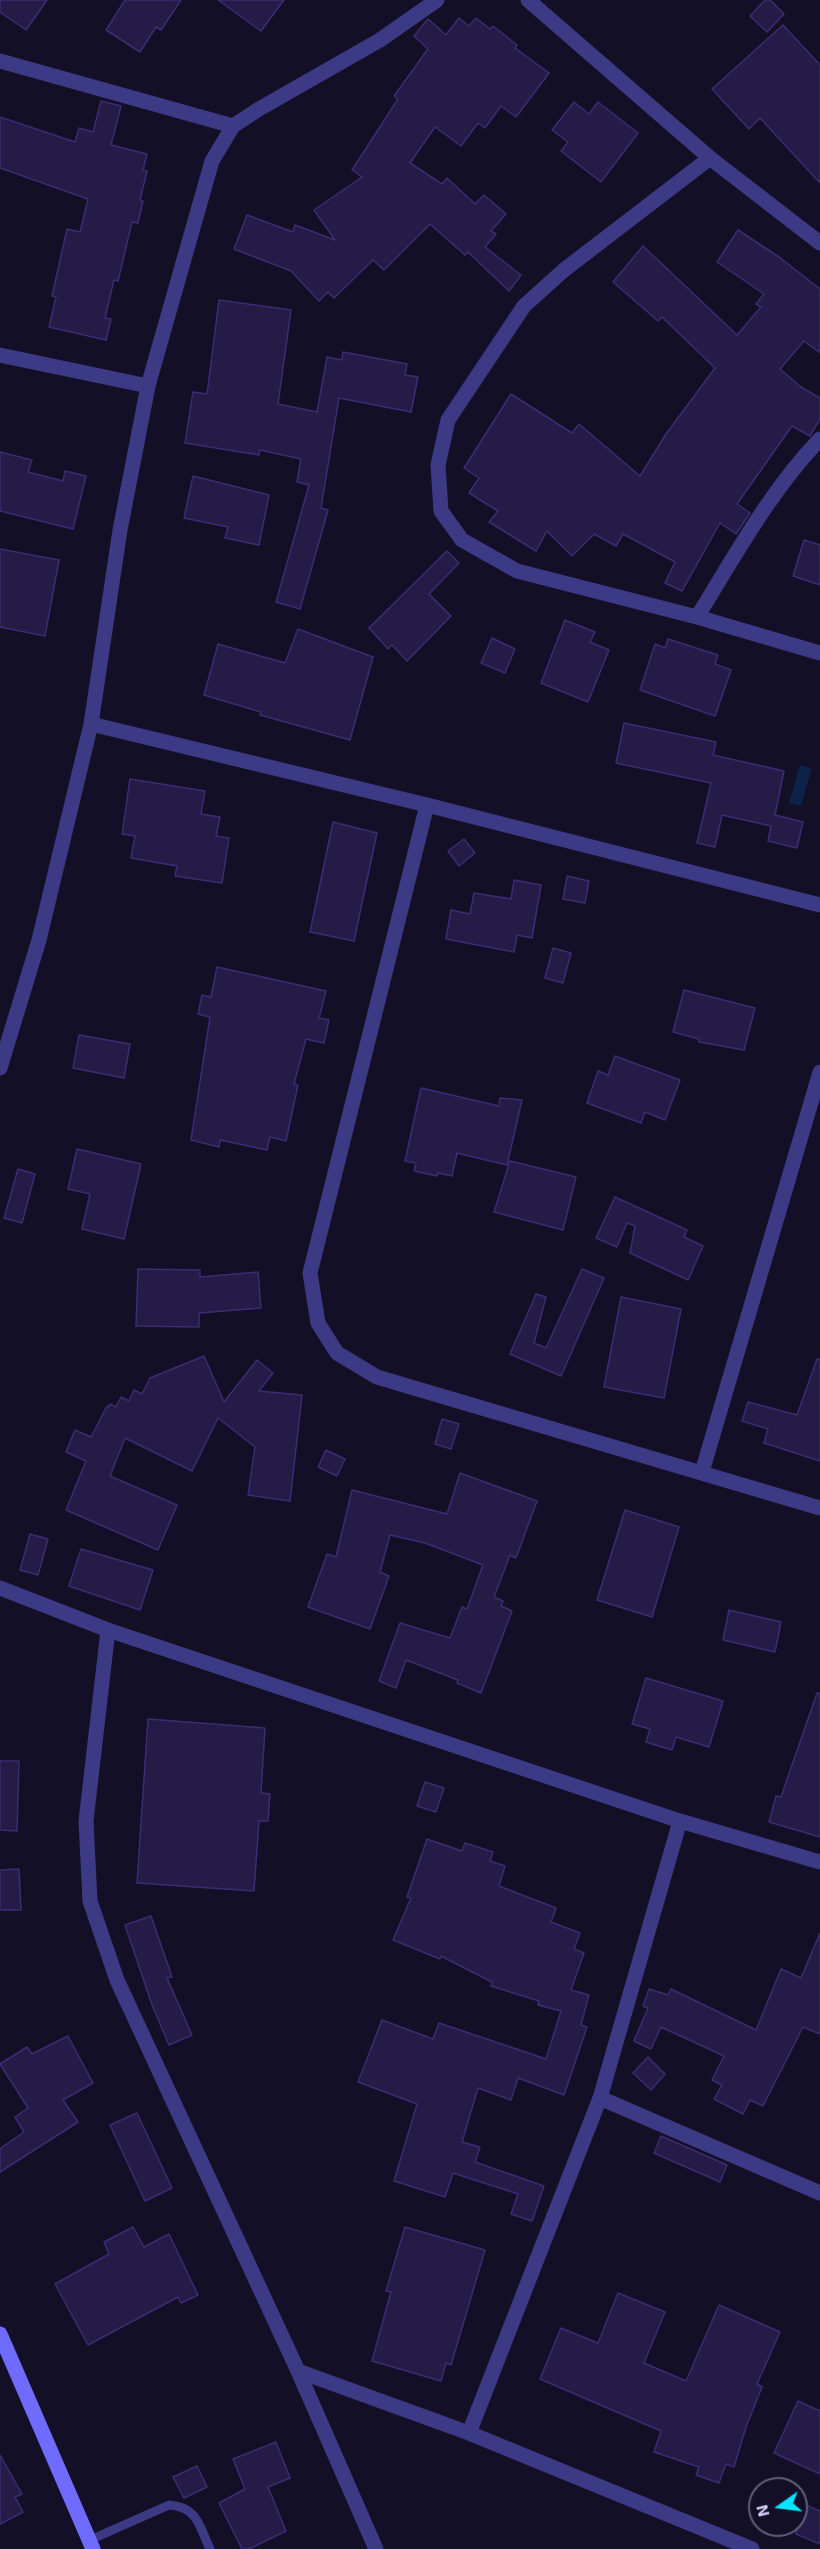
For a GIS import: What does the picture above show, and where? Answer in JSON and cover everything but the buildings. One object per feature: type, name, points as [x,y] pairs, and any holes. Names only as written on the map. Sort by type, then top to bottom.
[{"type":"street","points":[[0,1068],[39,940],[91,724],[120,530],[148,387],[212,161],[233,126],[380,40],[437,0]]},
{"type":"street","points":[[528,0],[710,158],[820,243]]},
{"type":"street","points":[[0,61],[233,126]]},
{"type":"street","points":[[710,158],[564,270],[524,306],[448,420],[438,465],[441,511],[462,540],[517,571],[697,617],[820,653]]},
{"type":"street","points":[[0,355],[148,387]]},
{"type":"street","points":[[697,617],[768,503],[801,459],[820,439]]},
{"type":"street","points":[[91,724],[427,805],[820,905]]},
{"type":"street","points":[[427,805],[310,1274],[318,1323],[337,1353],[377,1377],[820,1508]]},
{"type":"street","points":[[702,1472],[820,1072]]},
{"type":"street","points":[[0,1588],[108,1630],[680,1821],[820,1862]]},
{"type":"street","points":[[108,1630],[86,1821],[90,1901],[117,1980],[298,2371],[376,2549]]},
{"type":"street","points":[[469,2433],[600,2098],[680,1821]]},
{"type":"street","points":[[600,2098],[820,2193]]},
{"type":"street","points":[[0,2334],[92,2544]]},
{"type":"street","points":[[298,2371],[469,2433],[752,2549]]},
{"type":"lane","points":[[92,2544],[169,2505],[181,2506],[192,2511],[210,2549]]},
{"type":"water","points":[[800,765],[812,768],[801,806],[789,803]]}]
